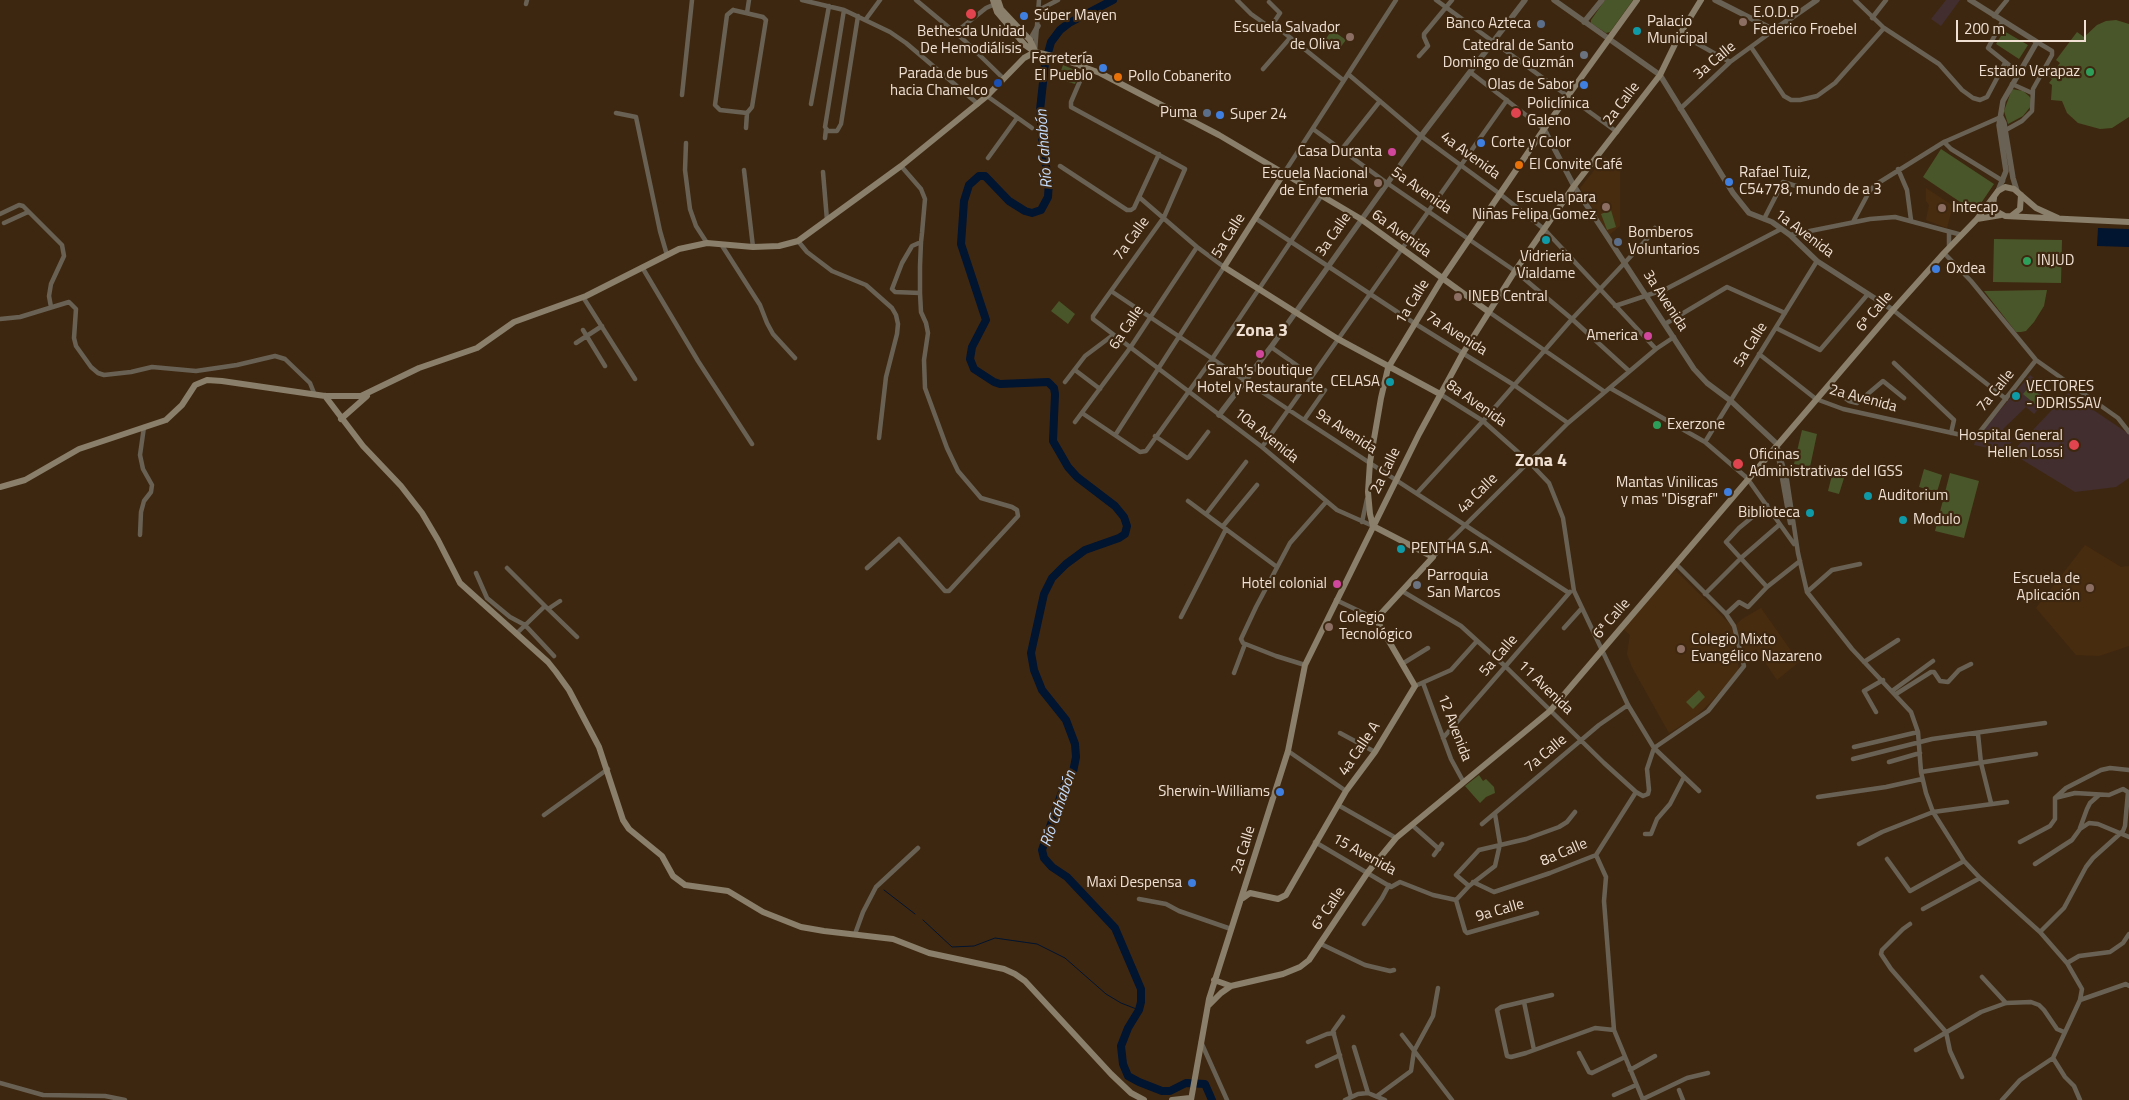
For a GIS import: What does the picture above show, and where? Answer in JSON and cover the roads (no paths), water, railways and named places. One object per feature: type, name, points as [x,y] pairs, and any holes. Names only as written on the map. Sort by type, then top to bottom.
[{"type":"main road","name":"1a Calle","points":[[1368,492],[1370,462],[1388,368],[1414,323],[1468,240],[1544,129],[1637,0]]},
{"type":"main road","name":"2a Calle","points":[[1191,1097],[1214,980],[1288,751],[1305,665],[1396,480],[1440,394],[1464,353],[1515,271],[1574,186],[1660,75],[1680,34],[1701,0]]},
{"type":"main road","points":[[996,2],[1030,40],[1038,52]]},
{"type":"main road","points":[[996,2],[996,12],[1025,45],[1038,52]]},
{"type":"main road","points":[[342,419],[370,394],[418,368],[477,348],[514,322],[583,297],[679,249],[707,243],[753,247],[779,246],[798,241],[901,166],[978,104],[1024,58],[1038,52]]},
{"type":"main road","name":"6a Avenida","points":[[1038,52],[1086,67],[1169,108],[1284,173],[1361,219],[1489,312]]},
{"type":"main road","name":"5a Calle","points":[[1224,267],[1284,173]]},
{"type":"main road","points":[[2002,215],[1994,207],[1996,194],[2005,188],[2019,193],[2043,212],[2058,218]]},
{"type":"main road","points":[[2010,216],[2020,209],[2019,193]]},
{"type":"main road","name":"6ª Calle","points":[[1207,1008],[1221,993],[1231,986],[1283,974],[1296,969],[1309,960],[1368,872],[1396,838],[1550,711],[1747,478],[1893,310],[1978,219],[1996,194]]},
{"type":"main road","points":[[1978,219],[2002,215],[2129,222]]},
{"type":"main road","name":"8a Avenida","points":[[1224,267],[1338,339],[1388,368],[1440,394]]},
{"type":"main road","points":[[0,487],[25,480],[79,449],[166,420],[182,405],[196,385],[207,380],[325,396],[361,396],[370,394]]},
{"type":"main road","points":[[325,396],[342,419],[422,513],[460,584],[548,662],[569,690],[599,747],[608,768],[619,807],[629,829],[662,856],[673,876],[693,887],[728,891],[763,912],[801,927],[824,932],[894,939],[929,953],[1004,969],[1015,974],[1025,981],[1112,1074],[1132,1093],[1144,1100]]},
{"type":"main road","points":[[1368,492],[1373,526]]},
{"type":"main road","name":"10a Avenida","points":[[1373,526],[1433,557]]},
{"type":"main road","name":"4a Calle","points":[[1376,619],[1433,557]]},
{"type":"main road","name":"12 Avenida","points":[[1376,619],[1415,686]]},
{"type":"main road","name":"4a Calle A","points":[[1242,898],[1250,893],[1278,900],[1286,895],[1346,791],[1375,752],[1415,686]]},
{"type":"main road","points":[[1214,980],[1231,986]]},
{"type":"main road","points":[[1172,1100],[1191,1097]]},
{"type":"street","points":[[682,95],[692,0]]},
{"type":"street","points":[[747,13],[749,0]]},
{"type":"street","points":[[802,0],[844,10],[866,19],[900,38],[978,104]]},
{"type":"street","points":[[866,19],[880,0]]},
{"type":"street","points":[[916,0],[923,2],[1003,78]]},
{"type":"street","points":[[1038,52],[1039,0]]},
{"type":"street","points":[[1039,10],[1058,0]]},
{"type":"street","points":[[1237,0],[1256,18],[1268,26],[1272,25],[1343,80]]},
{"type":"street","name":"5a Calle","points":[[1284,173],[1396,0]]},
{"type":"street","points":[[1436,0],[1617,132]]},
{"type":"street","points":[[1418,56],[1428,46],[1422,38],[1452,0]]},
{"type":"street","name":"3a Calle","points":[[1219,415],[1271,348],[1327,266],[1421,136],[1525,0]]},
{"type":"street","name":"1a Avenida","points":[[1554,0],[1660,75],[1733,193],[1749,213],[1781,229],[1817,261],[1893,310],[2006,399]]},
{"type":"street","points":[[1584,22],[1602,0]]},
{"type":"street","points":[[1715,0],[1774,30]]},
{"type":"street","name":"3a Calle","points":[[1680,109],[1730,62],[1817,0]]},
{"type":"street","points":[[1855,0],[1884,28],[1939,64],[1962,90],[1980,100],[1988,95],[2004,63]]},
{"type":"street","points":[[1872,18],[1886,0]]},
{"type":"street","points":[[1970,0],[2002,22],[2052,51],[2052,57],[2034,86],[2032,93],[2034,105],[2031,114],[2003,131]]},
{"type":"street","points":[[1994,16],[2007,0]]},
{"type":"street","points":[[956,32],[996,2]]},
{"type":"street","points":[[1269,2],[1280,13],[1272,25]]},
{"type":"street","points":[[811,104],[829,6]]},
{"type":"street","points":[[746,128],[747,113],[752,107],[766,23],[763,17],[733,10],[727,15],[715,104],[720,110],[747,113]]},
{"type":"street","points":[[825,138],[834,67],[844,10]]},
{"type":"street","points":[[826,129],[837,131],[841,124],[858,16]]},
{"type":"street","points":[[2002,22],[1988,48],[2004,63],[2019,73]]},
{"type":"street","points":[[1030,40],[1038,26]]},
{"type":"street","points":[[1751,47],[1784,96],[1791,100],[1800,100],[1817,96],[1827,89],[1851,66],[1864,48],[1884,28]]},
{"type":"street","points":[[1680,34],[1730,62]]},
{"type":"street","points":[[1263,69],[1290,38]]},
{"type":"street","points":[[1996,194],[2003,182],[2006,167],[2001,117],[2003,102],[2037,42]]},
{"type":"street","points":[[1060,166],[1127,210],[1131,210],[1159,154],[1070,105],[1086,67]]},
{"type":"street","name":"3a Avenida","points":[[1470,72],[1544,129],[1574,186],[1648,296],[1694,369],[1707,384],[1731,401],[1777,444]]},
{"type":"street","name":"4a Avenida","points":[[1348,74],[1421,136],[1500,194],[1544,230],[1656,349]]},
{"type":"street","points":[[2012,84],[2032,93]]},
{"type":"street","points":[[987,96],[1032,128]]},
{"type":"street","points":[[1262,447],[1507,100]]},
{"type":"street","points":[[1342,149],[1380,101]]},
{"type":"street","points":[[616,113],[636,117],[660,232],[667,255]]},
{"type":"street","points":[[1853,222],[1869,192],[1875,185],[1944,142],[2001,117]]},
{"type":"street","points":[[988,158],[1017,118]]},
{"type":"street","name":"5a Avenida","points":[[1313,129],[1468,240],[1515,271],[1572,319],[1629,372]]},
{"type":"street","points":[[2003,131],[2013,178],[2019,193]]},
{"type":"street","points":[[1944,142],[1951,149],[2003,182]]},
{"type":"street","points":[[686,143],[685,170],[690,209],[696,226],[707,243]]},
{"type":"street","name":"7a Calle","points":[[1092,319],[1164,217],[1185,169],[1159,154]]},
{"type":"street","points":[[867,568],[899,539],[945,591],[949,591],[1018,516],[1017,510],[1012,507],[981,498],[958,471],[947,448],[925,388],[924,360],[928,334],[921,312],[920,293],[921,242],[925,199],[921,189],[901,166]]},
{"type":"street","points":[[1898,169],[1907,190],[1911,220]]},
{"type":"street","points":[[744,170],[753,247]]},
{"type":"street","points":[[823,172],[828,220]]},
{"type":"street","points":[[1764,219],[1783,182],[1816,192]]},
{"type":"street","points":[[1082,413],[1116,434],[1140,452],[1146,451],[1212,359],[1322,195]]},
{"type":"street","name":"8a Avenida","points":[[1139,197],[1197,247],[1224,267]]},
{"type":"street","points":[[0,214],[19,205],[62,245],[64,256],[51,284],[49,296],[51,307]]},
{"type":"street","points":[[4,223],[28,212]]},
{"type":"street","points":[[1790,236],[1853,222],[1895,217],[1962,235]]},
{"type":"street","name":"7a Avenida","points":[[1255,218],[1414,323],[1514,385],[1568,423]]},
{"type":"street","points":[[1417,493],[1655,228]]},
{"type":"street","points":[[1615,306],[1648,296],[1781,229]]},
{"type":"street","points":[[1949,232],[1947,250],[2036,360],[2118,418],[2129,432]]},
{"type":"street","points":[[798,241],[807,252],[840,276],[866,285],[892,308],[896,316],[898,324],[897,334],[886,377],[878,438]]},
{"type":"street","points":[[920,293],[902,294],[894,292],[892,289],[902,263],[910,249],[921,242]]},
{"type":"street","points":[[721,244],[760,305],[766,323],[773,334],[795,358]]},
{"type":"street","name":"6a Calle","points":[[1075,422],[1130,348],[1149,316],[1197,247]]},
{"type":"street","name":"5a Calle","points":[[1705,442],[1817,261]]},
{"type":"street","points":[[642,267],[698,361],[752,444]]},
{"type":"street","name":"5a Calle","points":[[1116,434],[1224,267]]},
{"type":"street","points":[[1665,324],[1728,287],[1785,313]]},
{"type":"street","name":"9a Avenida","points":[[1111,290],[1304,420],[1571,592]]},
{"type":"street","points":[[1776,328],[1820,350],[1868,294]]},
{"type":"street","points":[[583,297],[635,379]]},
{"type":"street","points":[[0,319],[20,317],[69,302],[76,309],[74,338],[76,346],[91,367],[104,375],[132,372],[152,367],[196,371],[237,365],[275,356],[286,359],[310,383],[314,394]]},
{"type":"street","name":"6a Avenida","points":[[1489,312],[1605,392]]},
{"type":"street","name":"10a Avenida","points":[[1092,319],[1262,447],[1326,502],[1337,510],[1373,526]]},
{"type":"street","points":[[576,342],[602,326]]},
{"type":"street","points":[[583,330],[605,366]]},
{"type":"street","points":[[1064,382],[1085,356],[1113,335]]},
{"type":"street","name":"4a Calle","points":[[1433,557],[1568,423],[1656,349],[1674,337]]},
{"type":"street","points":[[1271,348],[1312,376]]},
{"type":"street","name":"2a Avenida","points":[[1759,354],[1816,399],[1843,409],[1975,438]]},
{"type":"street","name":"7a Calle","points":[[1975,438],[2036,360]]},
{"type":"street","points":[[1894,362],[1954,420],[1951,433]]},
{"type":"street","points":[[1075,370],[1100,389]]},
{"type":"street","points":[[1828,386],[1849,401],[1857,403],[1883,381],[1904,398]]},
{"type":"street","points":[[1610,388],[1705,442],[1747,478],[1794,544],[1798,553]]},
{"type":"street","points":[[1304,420],[1325,390]]},
{"type":"street","name":"8a Avenida","points":[[1440,394],[1483,421],[1528,461],[1549,483],[1563,518],[1571,592],[1582,608],[1628,705],[1654,748],[1699,791]]},
{"type":"street","points":[[140,535],[141,512],[144,502],[151,492],[152,485],[143,469],[140,455],[144,427]]},
{"type":"street","points":[[1155,436],[1186,458],[1190,457],[1208,432]]},
{"type":"street","points":[[1777,444],[1794,544]]},
{"type":"street","points":[[1777,444],[1787,480],[1798,553],[1808,592],[1828,620],[1864,662],[1883,680],[1911,712],[1918,732],[1922,779],[1934,812],[1964,861],[2040,932],[2067,962],[2082,989],[2080,1000],[2053,1058],[2020,1080],[2002,1100]]},
{"type":"street","points":[[1206,514],[1246,462]]},
{"type":"street","points":[[1180,617],[1225,528],[1257,485]]},
{"type":"street","name":"1a Calle","points":[[1362,522],[1368,492]]},
{"type":"street","points":[[1188,501],[1277,567]]},
{"type":"street","points":[[1305,665],[1245,644],[1242,639],[1256,607],[1290,543],[1326,502]]},
{"type":"street","points":[[1767,505],[1739,528],[1726,543],[1767,587]]},
{"type":"street","points":[[1705,594],[1779,524]]},
{"type":"street","points":[[1726,614],[1741,602],[1748,606],[1767,587],[1800,561]]},
{"type":"street","points":[[1654,748],[1708,711],[1744,666],[1734,626],[1726,614],[1676,564]]},
{"type":"street","points":[[1808,592],[1832,570],[1860,564]]},
{"type":"street","points":[[507,568],[577,637]]},
{"type":"street","points":[[476,573],[487,598],[510,617],[525,625],[554,656]]},
{"type":"street","name":"11 Avenida","points":[[1402,591],[1445,615],[1477,640],[1638,794]]},
{"type":"street","name":"5a Calle","points":[[1443,738],[1571,592]]},
{"type":"street","points":[[1336,600],[1376,619]]},
{"type":"street","points":[[548,609],[560,601]]},
{"type":"street","points":[[516,634],[545,606],[548,609]]},
{"type":"street","points":[[1564,628],[1582,608]]},
{"type":"street","points":[[1415,686],[1451,670],[1477,640]]},
{"type":"street","points":[[1864,662],[1898,640]]},
{"type":"street","points":[[1234,673],[1245,644]]},
{"type":"street","points":[[1402,664],[1428,648]]},
{"type":"street","points":[[1894,692],[1933,661]]},
{"type":"street","points":[[1894,692],[1931,672],[1934,672],[1940,681],[1948,682],[1959,670],[1970,664]]},
{"type":"street","points":[[1876,712],[1864,691],[1883,680]]},
{"type":"street","name":"12 Avenida","points":[[1423,683],[1451,759],[1463,781]]},
{"type":"street","name":"7a Calle","points":[[1482,824],[1582,740],[1628,705]]},
{"type":"street","points":[[1854,759],[1919,742],[2045,723]]},
{"type":"street","points":[[1854,747],[1918,732]]},
{"type":"street","points":[[1340,733],[1375,752]]},
{"type":"street","points":[[1978,734],[1981,763],[1991,803]]},
{"type":"street","name":"8a Calle","points":[[1473,882],[1494,892],[1596,855],[1638,794],[1643,796],[1648,794],[1647,768],[1654,748]]},
{"type":"street","points":[[1288,751],[1346,791]]},
{"type":"street","points":[[1888,762],[1920,753]]},
{"type":"street","points":[[1921,772],[2036,754]]},
{"type":"street","points":[[544,815],[608,768]]},
{"type":"street","points":[[2020,842],[2050,826],[2055,819],[2055,798],[2066,788],[2101,770],[2110,768],[2129,770]]},
{"type":"street","points":[[1645,834],[1651,834],[1684,776]]},
{"type":"street","points":[[1818,797],[1886,787],[1922,779]]},
{"type":"street","points":[[2040,932],[2064,908],[2086,867],[2093,858],[2120,834],[2125,826],[2128,793],[2123,789],[2109,795],[2099,796],[2075,793],[2055,798]]},
{"type":"street","points":[[2034,864],[2072,840],[2080,829],[2090,803],[2099,796]]},
{"type":"street","points":[[1859,844],[1882,832],[1934,812],[2006,802]]},
{"type":"street","points":[[1338,806],[1396,838]]},
{"type":"street","points":[[1469,886],[1456,876],[1479,850],[1559,827],[1567,822],[1575,812]]},
{"type":"street","points":[[1456,900],[1473,882],[1494,866],[1500,844],[1495,814]]},
{"type":"street","points":[[2080,829],[2089,823],[2098,824],[2129,836]]},
{"type":"street","points":[[1412,825],[1439,849]]},
{"type":"street","name":"15 Avenida","points":[[1315,842],[1393,887],[1400,882],[1433,895],[1456,900]]},
{"type":"street","points":[[1434,855],[1442,844]]},
{"type":"street","points":[[855,934],[863,912],[876,888],[918,848]]},
{"type":"street","points":[[1596,855],[1606,877],[1604,901],[1614,1030],[1643,1100],[1687,1078],[1708,1073]]},
{"type":"street","points":[[1887,859],[1910,891],[1964,861]]},
{"type":"street","points":[[1923,909],[1980,878]]},
{"type":"street","points":[[1364,924],[1389,885]]},
{"type":"street","points":[[1139,899],[1166,904],[1180,911],[1231,929]]},
{"type":"street","name":"9a Calle","points":[[1456,900],[1465,931],[1470,933],[1537,913]]},
{"type":"street","points":[[1910,924],[1887,945],[1881,954],[1891,969],[1946,1032],[1950,1051],[1962,1077]]},
{"type":"street","points":[[2067,962],[2079,956],[2110,952],[2123,943],[2129,934]]},
{"type":"street","points":[[1321,944],[1365,965],[1390,971],[1394,970]]},
{"type":"street","points":[[1982,977],[2006,1003]]},
{"type":"street","points":[[2080,1000],[2126,984],[2129,986]]},
{"type":"street","points":[[1377,1096],[1410,1073],[1414,1050],[1434,1016],[1438,988]]},
{"type":"street","points":[[1552,995],[1497,1010],[1496,1013],[1506,1056],[1511,1058],[1595,1028],[1614,1030]]},
{"type":"street","points":[[1524,1002],[1534,1050]]},
{"type":"street","points":[[1916,1050],[1935,1041],[1946,1032],[1992,1007],[2006,1003],[2031,1002],[2039,1005],[2057,1029],[2064,1032]]},
{"type":"street","points":[[1343,1017],[1334,1029],[1334,1033],[1352,1096]]},
{"type":"street","points":[[1308,1042],[1334,1033]]},
{"type":"street","points":[[1402,1035],[1452,1100]]},
{"type":"street","points":[[1201,1042],[1227,1100]]},
{"type":"street","points":[[1354,1046],[1368,1093]]},
{"type":"street","points":[[1579,1053],[1590,1073],[1625,1057]]},
{"type":"street","points":[[1317,1066],[1340,1055]]},
{"type":"street","points":[[1630,1070],[1655,1056]]},
{"type":"street","points":[[2053,1058],[2065,1077],[2074,1086],[2080,1100]]},
{"type":"street","points":[[0,1083],[43,1095],[105,1096],[125,1100]]},
{"type":"street","points":[[1614,1095],[1636,1085]]},
{"type":"street","points":[[1680,1090],[1682,1100]]},
{"type":"street","points":[[1345,1100],[1352,1096],[1368,1093],[1385,1100]]},
{"type":"water","name":"INJUD","points":[[2098,228],[2129,229],[2129,247],[2097,246]]},
{"type":"waterway","name":"Río Cahabón","points":[[1113,0],[1069,23],[1060,30],[1051,42],[1045,64],[1040,110],[1043,151],[1049,181],[1048,197],[1041,210],[1032,213],[1025,211],[1009,201],[985,176],[979,176],[969,185],[964,201],[961,244],[986,320],[972,347],[970,359],[974,369],[994,382],[1000,384],[1048,382],[1054,388],[1053,441],[1068,467],[1077,477],[1115,506],[1124,517],[1127,526],[1125,534],[1119,538],[1085,550],[1066,564],[1052,578],[1044,594],[1031,653],[1034,670],[1042,690],[1066,720],[1075,744],[1076,757],[1073,772],[1064,786],[1042,850],[1044,858],[1052,867],[1067,877],[1115,928],[1141,989],[1139,1010],[1128,1028],[1121,1046],[1123,1064],[1128,1076],[1162,1091],[1170,1091],[1186,1083],[1205,1084],[1212,1100]]},
{"type":"waterway","points":[[884,890],[915,914]]},
{"type":"waterway","points":[[923,920],[952,947],[974,946],[995,938],[1037,944],[1065,958],[1106,994],[1121,1003],[1139,1010]]},
{"type":"place","name":"Bethesda Unidad De Hemodiálisis","points":[[971,14]]},
{"type":"place","name":"Súper Mayen","points":[[1024,16]]},
{"type":"place","name":"E.O.D.P Federico Froebel","points":[[1743,22]]},
{"type":"place","name":"Banco Azteca","points":[[1541,24]]},
{"type":"place","name":"Palacio Municipal","points":[[1637,31]]},
{"type":"place","name":"Escuela Salvador de Oliva","points":[[1350,37]]},
{"type":"place","name":"Catedral de Santo Domingo de Guzmán","points":[[1584,55]]},
{"type":"place","name":"Ferretería El Pueblo","points":[[1103,68]]},
{"type":"place","name":"Estadio Verapaz","points":[[2090,72]]},
{"type":"place","name":"Pollo Cobanerito","points":[[1118,77]]},
{"type":"place","name":"Parada de bus hacia Chamelco","points":[[998,83]]},
{"type":"place","name":"Olas de Sabor","points":[[1584,85]]},
{"type":"place","name":"Puma","points":[[1207,113]]},
{"type":"place","name":"Policlínica Galeno","points":[[1516,113]]},
{"type":"place","name":"Super 24","points":[[1220,115]]},
{"type":"place","name":"Corte y Color","points":[[1481,143]]},
{"type":"place","name":"Casa Duranta","points":[[1392,152]]},
{"type":"place","name":"El Convite Café","points":[[1519,165]]},
{"type":"place","name":"Rafael Tuiz, C54778, mundo de a 3","points":[[1729,182]]},
{"type":"place","name":"Escuela Nacional de Enfermeria","points":[[1378,183]]},
{"type":"place","name":"Escuela para Niñas Felipa Gomez","points":[[1606,207]]},
{"type":"place","name":"Intecap","points":[[1942,208]]},
{"type":"place","name":"Vidrieria Vialdame","points":[[1546,240]]},
{"type":"place","name":"Bomberos Voluntarios","points":[[1618,242]]},
{"type":"place","name":"INJUD","points":[[2027,261]]},
{"type":"place","name":"Oxdea","points":[[1936,269]]},
{"type":"place","name":"INEB Central","points":[[1458,297]]},
{"type":"place","name":"America","points":[[1648,336]]},
{"type":"place","name":"Sarah’s boutique Hotel y Restaurante","points":[[1260,354]]},
{"type":"place","name":"CELASA","points":[[1390,382]]},
{"type":"place","name":"VECTORES - DDRISSAV","points":[[2016,396]]},
{"type":"place","name":"Exerzone","points":[[1657,425]]},
{"type":"place","name":"Hospital General Hellen Lossi","points":[[2074,445]]},
{"type":"place","name":"Oficinas Administrativas del IGSS","points":[[1738,464]]},
{"type":"place","name":"Mantas Vinilicas y mas \"Disgraf\"","points":[[1728,492]]},
{"type":"place","name":"Auditorium","points":[[1868,496]]},
{"type":"place","name":"Biblioteca","points":[[1810,513]]},
{"type":"place","name":"Modulo","points":[[1903,520]]},
{"type":"place","name":"PENTHA S.A.","points":[[1401,549]]},
{"type":"place","name":"Hotel colonial","points":[[1337,584]]},
{"type":"place","name":"Parroquia San Marcos","points":[[1417,585]]},
{"type":"place","name":"Escuela de Aplicación","points":[[2090,588]]},
{"type":"place","name":"Colegio Tecnológico","points":[[1329,627]]},
{"type":"place","name":"Colegio Mixto Evangélico Nazareno","points":[[1681,649]]},
{"type":"place","name":"Sherwin-Williams","points":[[1280,792]]},
{"type":"place","name":"Maxi Despensa","points":[[1192,883]]},
{"type":"district","name":"Zona 3","points":[[1262,332]]},
{"type":"district","name":"Zona 4","points":[[1541,462]]}]
